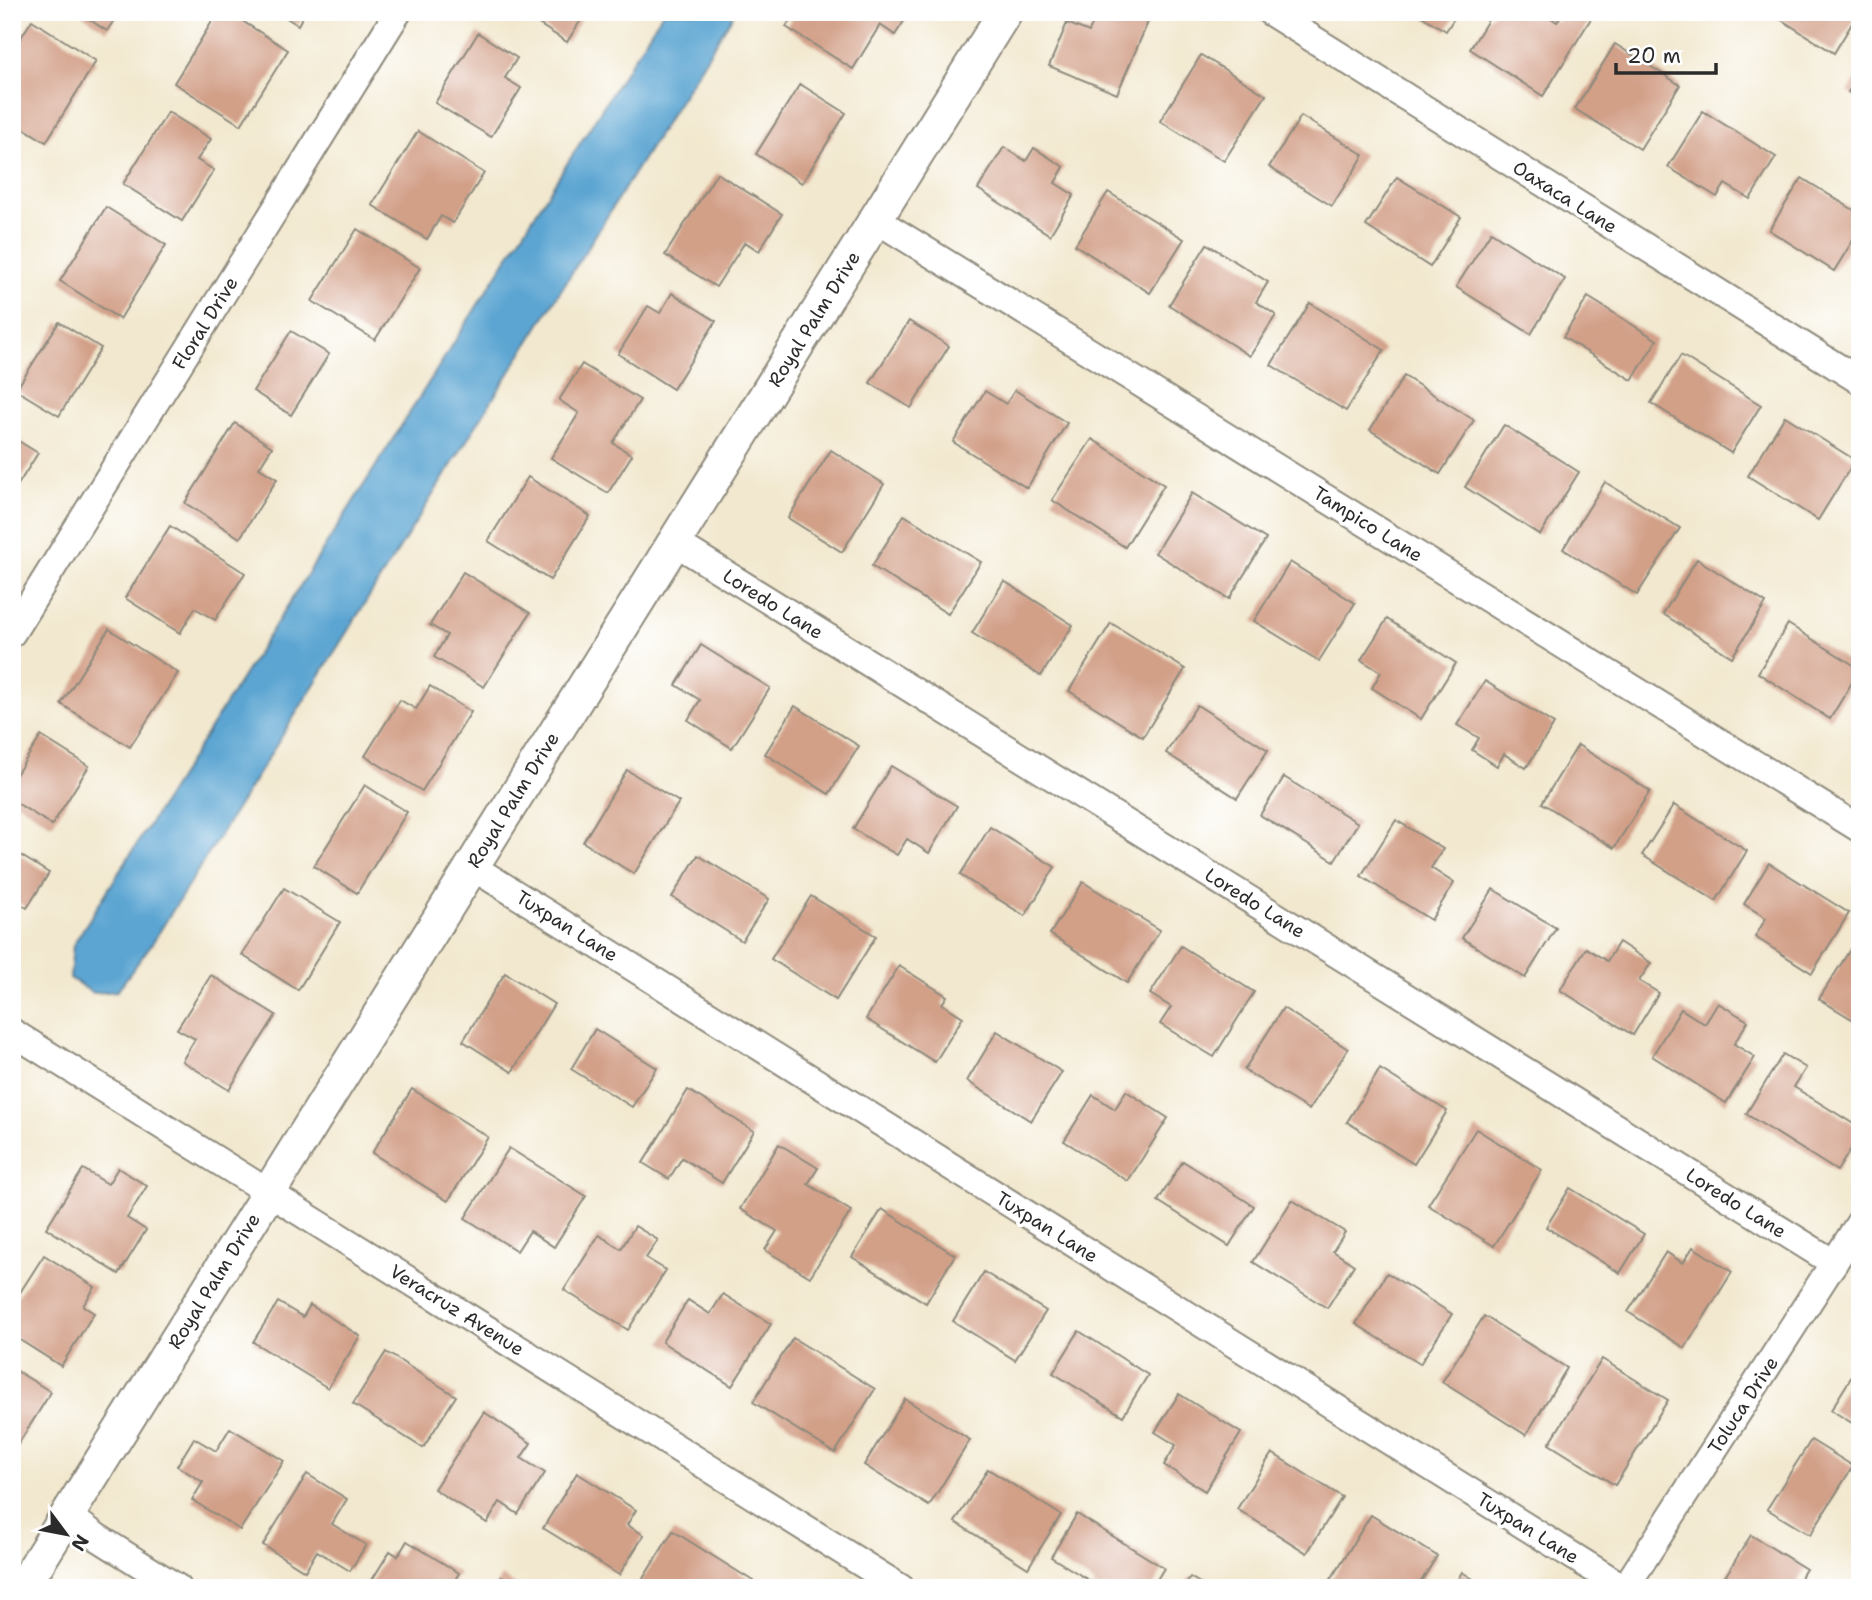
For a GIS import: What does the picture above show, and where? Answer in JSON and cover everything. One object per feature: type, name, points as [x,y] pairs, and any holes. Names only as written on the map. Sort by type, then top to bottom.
[{"type":"street","name":"Floral Drive","points":[[12,633],[398,12]]},
{"type":"street","name":"Royal Palm Drive","points":[[22,1588],[1005,12]]},
{"type":"street","name":"Oaxaca Lane","points":[[1270,12],[1860,381]]},
{"type":"street","name":"Tampico Lane","points":[[875,219],[1860,829]]},
{"type":"street","name":"Loredo Lane","points":[[676,543],[1834,1263]]},
{"type":"street","name":"Tuxpan Lane","points":[[471,866],[1624,1588]]},
{"type":"street","name":"Veracruz Avenue","points":[[12,1032],[901,1588]]},
{"type":"street","name":"Toluca Drive","points":[[1624,1588],[1860,1222]]},
{"type":"street","points":[[69,1516],[178,1588]]},
{"type":"water","points":[[663,12],[735,12],[153,942],[117,991],[93,993],[70,978],[73,945]]},
{"type":"building","points":[[78,12],[119,12],[107,31]]},
{"type":"building","points":[[218,12],[228,12],[288,50],[241,125],[174,83]]},
{"type":"building","points":[[277,12],[305,12],[298,25]]},
{"type":"building","points":[[520,12],[586,12],[567,42]]},
{"type":"building","points":[[795,12],[910,12],[895,35],[880,25],[853,69],[786,27]]},
{"type":"building","points":[[1098,12],[1126,12],[1148,22],[1117,94],[1049,66],[1067,23],[1089,32]]},
{"type":"building","points":[[1415,12],[1458,12],[1446,31]]},
{"type":"building","points":[[1493,12],[1542,12],[1557,22],[1563,12],[1595,12],[1543,96],[1470,49]]},
{"type":"building","points":[[1769,12],[1859,12],[1834,53]]},
{"type":"building","points":[[32,20],[96,61],[46,142],[12,121],[12,52]]},
{"type":"building","points":[[478,33],[517,58],[505,78],[521,88],[491,137],[435,103]]},
{"type":"building","points":[[1615,44],[1680,85],[1640,149],[1575,109]]},
{"type":"building","points":[[1201,55],[1266,95],[1224,161],[1160,121]]},
{"type":"building","points":[[1860,74],[1860,100],[1848,92]]},
{"type":"building","points":[[800,84],[846,113],[802,183],[756,154]]},
{"type":"building","points":[[1703,111],[1776,157],[1750,199],[1725,184],[1717,197],[1668,167]]},
{"type":"building","points":[[168,112],[211,139],[197,160],[214,170],[182,221],[123,184]]},
{"type":"building","points":[[1301,116],[1364,155],[1332,206],[1269,167]]},
{"type":"building","points":[[418,131],[484,173],[453,223],[441,216],[427,239],[372,205]]},
{"type":"building","points":[[1004,147],[1026,161],[1034,148],[1064,167],[1055,183],[1074,195],[1050,235],[978,189]]},
{"type":"building","points":[[12,152],[22,158],[12,174]]},
{"type":"building","points":[[717,173],[782,214],[759,251],[745,242],[716,287],[665,255]]},
{"type":"building","points":[[1397,177],[1461,217],[1430,267],[1366,226]]},
{"type":"building","points":[[1802,178],[1860,214],[1860,229],[1834,271],[1769,230]]},
{"type":"building","points":[[1108,192],[1184,239],[1150,293],[1075,245]]},
{"type":"building","points":[[106,207],[166,245],[120,319],[60,281]]},
{"type":"building","points":[[357,229],[420,268],[375,340],[312,301]]},
{"type":"building","points":[[1491,232],[1565,279],[1531,334],[1456,287]]},
{"type":"building","points":[[1207,244],[1268,282],[1256,302],[1276,315],[1250,356],[1169,305]]},
{"type":"building","points":[[672,293],[716,321],[673,389],[618,354],[648,306],[660,313]]},
{"type":"building","points":[[1588,297],[1657,340],[1632,380],[1563,337]]},
{"type":"building","points":[[1310,303],[1384,350],[1346,411],[1271,365]]},
{"type":"building","points":[[909,321],[949,346],[911,408],[870,383]]},
{"type":"building","points":[[59,322],[101,348],[59,416],[16,390]]},
{"type":"building","points":[[291,331],[329,354],[291,415],[253,391]]},
{"type":"building","points":[[1681,355],[1761,405],[1731,453],[1651,403]]},
{"type":"building","points":[[582,364],[640,400],[613,443],[632,455],[608,493],[551,458],[579,413],[559,400]]},
{"type":"building","points":[[1404,376],[1474,420],[1440,474],[1370,430]]},
{"type":"building","points":[[1015,390],[1067,423],[1027,488],[953,442],[985,391],[1006,404]]},
{"type":"building","points":[[1785,416],[1855,460],[1818,520],[1748,476]]},
{"type":"building","points":[[235,423],[272,447],[259,468],[277,479],[240,538],[185,503]]},
{"type":"building","points":[[1504,425],[1579,472],[1540,535],[1465,487]]},
{"type":"building","points":[[12,437],[38,453],[12,494]]},
{"type":"building","points":[[1092,439],[1164,485],[1125,547],[1052,500]]},
{"type":"building","points":[[831,450],[884,484],[842,552],[788,518]]},
{"type":"building","points":[[528,477],[590,516],[550,580],[488,541]]},
{"type":"building","points":[[1605,482],[1680,528],[1637,595],[1563,549]]},
{"type":"building","points":[[1192,493],[1266,539],[1229,599],[1155,553]]},
{"type":"building","points":[[904,515],[981,562],[948,614],[872,566]]},
{"type":"building","points":[[170,526],[245,573],[215,620],[195,608],[180,633],[125,598]]},
{"type":"building","points":[[1697,559],[1766,603],[1732,657],[1663,614]]},
{"type":"building","points":[[1290,562],[1355,603],[1319,661],[1254,621]]},
{"type":"building","points":[[463,572],[530,613],[484,687],[434,657],[447,635],[430,625]]},
{"type":"building","points":[[1004,581],[1073,625],[1041,676],[972,633]]},
{"type":"building","points":[[1387,619],[1456,663],[1421,719],[1372,688],[1381,672],[1361,660]]},
{"type":"building","points":[[1111,623],[1185,669],[1143,737],[1069,691]]},
{"type":"building","points":[[1788,624],[1860,669],[1830,719],[1758,673]]},
{"type":"building","points":[[109,629],[178,673],[130,747],[61,704]]},
{"type":"building","points":[[701,645],[770,688],[732,748],[688,720],[700,700],[676,685]]},
{"type":"building","points":[[1485,681],[1554,724],[1526,768],[1504,754],[1497,766],[1472,750],[1479,738],[1457,725]]},
{"type":"building","points":[[430,686],[471,712],[422,791],[365,756],[400,700],[416,709]]},
{"type":"building","points":[[1197,705],[1268,750],[1237,798],[1166,753]]},
{"type":"building","points":[[795,706],[859,746],[829,794],[765,754]]},
{"type":"building","points":[[41,736],[89,766],[52,825],[12,800],[12,781]]},
{"type":"building","points":[[1578,745],[1650,791],[1614,848],[1542,803]]},
{"type":"building","points":[[891,766],[957,806],[929,853],[907,839],[897,855],[853,829]]},
{"type":"building","points":[[627,770],[679,802],[634,874],[583,842]]},
{"type":"building","points":[[1284,777],[1358,823],[1334,861],[1260,815]]},
{"type":"building","points":[[365,785],[407,812],[357,893],[314,866]]},
{"type":"building","points":[[1674,805],[1747,851],[1716,901],[1642,855]]},
{"type":"building","points":[[1396,820],[1443,849],[1431,868],[1454,883],[1431,920],[1361,876]]},
{"type":"building","points":[[990,827],[1055,867],[1025,916],[960,875]]},
{"type":"building","points":[[12,850],[49,873],[27,908],[12,899]]},
{"type":"building","points":[[698,855],[769,899],[742,941],[672,897]]},
{"type":"building","points":[[1769,863],[1849,913],[1812,973],[1755,937],[1766,918],[1744,904]]},
{"type":"building","points":[[1083,882],[1160,930],[1127,983],[1050,934]]},
{"type":"building","points":[[284,888],[340,922],[298,990],[242,955]]},
{"type":"building","points":[[1493,889],[1556,928],[1525,978],[1462,938]]},
{"type":"building","points":[[811,896],[876,936],[836,1000],[771,959]]},
{"type":"building","points":[[1860,934],[1860,1024],[1819,999]]},
{"type":"building","points":[[1619,942],[1651,963],[1639,981],[1659,993],[1633,1035],[1560,990],[1586,948],[1607,961]]},
{"type":"building","points":[[1181,946],[1254,992],[1214,1057],[1160,1024],[1171,1007],[1150,994]]},
{"type":"building","points":[[899,966],[947,996],[942,1004],[963,1017],[935,1062],[866,1019]]},
{"type":"building","points":[[505,973],[554,1004],[512,1072],[463,1041]]},
{"type":"building","points":[[211,975],[276,1015],[229,1090],[182,1061],[195,1039],[177,1029]]},
{"type":"building","points":[[1718,1003],[1748,1021],[1734,1044],[1755,1057],[1726,1103],[1652,1056],[1681,1009],[1705,1024]]},
{"type":"building","points":[[1283,1008],[1348,1049],[1309,1110],[1244,1070]]},
{"type":"building","points":[[595,1029],[657,1068],[632,1107],[571,1069]]},
{"type":"building","points":[[997,1031],[1062,1072],[1031,1121],[967,1081]]},
{"type":"building","points":[[1783,1054],[1806,1068],[1794,1087],[1860,1128],[1860,1135],[1837,1171],[1746,1114]]},
{"type":"building","points":[[1380,1069],[1447,1111],[1414,1164],[1347,1122]]},
{"type":"building","points":[[412,1089],[488,1137],[448,1201],[372,1153]]},
{"type":"building","points":[[688,1090],[754,1131],[722,1183],[682,1158],[669,1179],[643,1163]]},
{"type":"building","points":[[1126,1091],[1168,1118],[1128,1181],[1064,1141],[1093,1095],[1115,1109]]},
{"type":"building","points":[[1476,1129],[1542,1170],[1494,1246],[1428,1205]]},
{"type":"building","points":[[779,1144],[818,1168],[808,1184],[851,1211],[810,1277],[765,1250],[777,1231],[740,1209]]},
{"type":"building","points":[[509,1148],[586,1196],[554,1247],[530,1231],[517,1251],[465,1218]]},
{"type":"building","points":[[1183,1161],[1254,1206],[1229,1246],[1158,1201]]},
{"type":"building","points":[[118,1168],[147,1186],[127,1218],[146,1230],[119,1274],[46,1228],[83,1169],[108,1184]]},
{"type":"building","points":[[1570,1188],[1644,1234],[1620,1273],[1546,1227]]},
{"type":"building","points":[[1292,1200],[1345,1232],[1333,1251],[1354,1265],[1327,1308],[1253,1262]]},
{"type":"building","points":[[882,1209],[955,1255],[926,1303],[852,1257]]},
{"type":"building","points":[[635,1226],[658,1240],[646,1258],[666,1270],[628,1330],[564,1290],[599,1235],[621,1249]]},
{"type":"building","points":[[1693,1247],[1732,1272],[1685,1348],[1628,1312],[1666,1252],[1683,1263]]},
{"type":"building","points":[[44,1255],[95,1287],[83,1306],[94,1313],[61,1366],[12,1335],[12,1305]]},
{"type":"building","points":[[984,1272],[1046,1311],[1015,1360],[953,1321]]},
{"type":"building","points":[[1387,1273],[1452,1314],[1420,1364],[1356,1324]]},
{"type":"building","points":[[723,1294],[771,1324],[732,1386],[662,1342],[688,1300],[710,1314]]},
{"type":"building","points":[[278,1302],[303,1317],[310,1305],[360,1336],[328,1388],[253,1342]]},
{"type":"building","points":[[1484,1316],[1567,1368],[1526,1435],[1442,1382]]},
{"type":"building","points":[[1079,1331],[1148,1375],[1123,1416],[1053,1373]]},
{"type":"building","points":[[793,1338],[875,1389],[835,1453],[753,1402]]},
{"type":"building","points":[[386,1352],[456,1396],[423,1448],[353,1404]]},
{"type":"building","points":[[1602,1359],[1668,1400],[1615,1485],[1549,1444]]},
{"type":"building","points":[[1860,1363],[1860,1428],[1831,1410]]},
{"type":"building","points":[[12,1368],[51,1392],[12,1454]]},
{"type":"building","points":[[1179,1394],[1241,1433],[1205,1491],[1164,1465],[1176,1445],[1155,1432]]},
{"type":"building","points":[[905,1399],[970,1440],[929,1506],[864,1465]]},
{"type":"building","points":[[484,1412],[531,1443],[521,1458],[545,1473],[518,1514],[500,1502],[487,1523],[434,1489]]},
{"type":"building","points":[[230,1428],[284,1461],[240,1530],[192,1500],[203,1482],[177,1466],[194,1438],[216,1451]]},
{"type":"building","points":[[1811,1440],[1853,1466],[1810,1535],[1767,1509]]},
{"type":"building","points":[[1272,1453],[1342,1497],[1307,1553],[1237,1509]]},
{"type":"building","points":[[988,1469],[1061,1515],[1028,1568],[955,1522]]},
{"type":"building","points":[[577,1473],[636,1510],[627,1525],[644,1535],[619,1575],[543,1528]]},
{"type":"building","points":[[307,1474],[347,1499],[332,1524],[366,1545],[350,1571],[317,1551],[305,1571],[263,1545]]},
{"type":"building","points":[[1077,1514],[1164,1568],[1152,1588],[1093,1588],[1095,1584],[1051,1557]]},
{"type":"building","points":[[1371,1515],[1437,1556],[1417,1588],[1335,1588],[1328,1584]]},
{"type":"building","points":[[673,1531],[753,1581],[749,1588],[637,1588]]},
{"type":"building","points":[[1751,1535],[1806,1569],[1794,1588],[1718,1588]]},
{"type":"building","points":[[407,1541],[459,1573],[452,1585],[457,1588],[367,1588],[390,1551],[398,1556]]},
{"type":"building","points":[[1462,1572],[1487,1588],[1453,1588]]},
{"type":"building","points":[[502,1576],[520,1588],[494,1588]]},
{"type":"building","points":[[1190,1577],[1208,1588],[1183,1588]]}]
